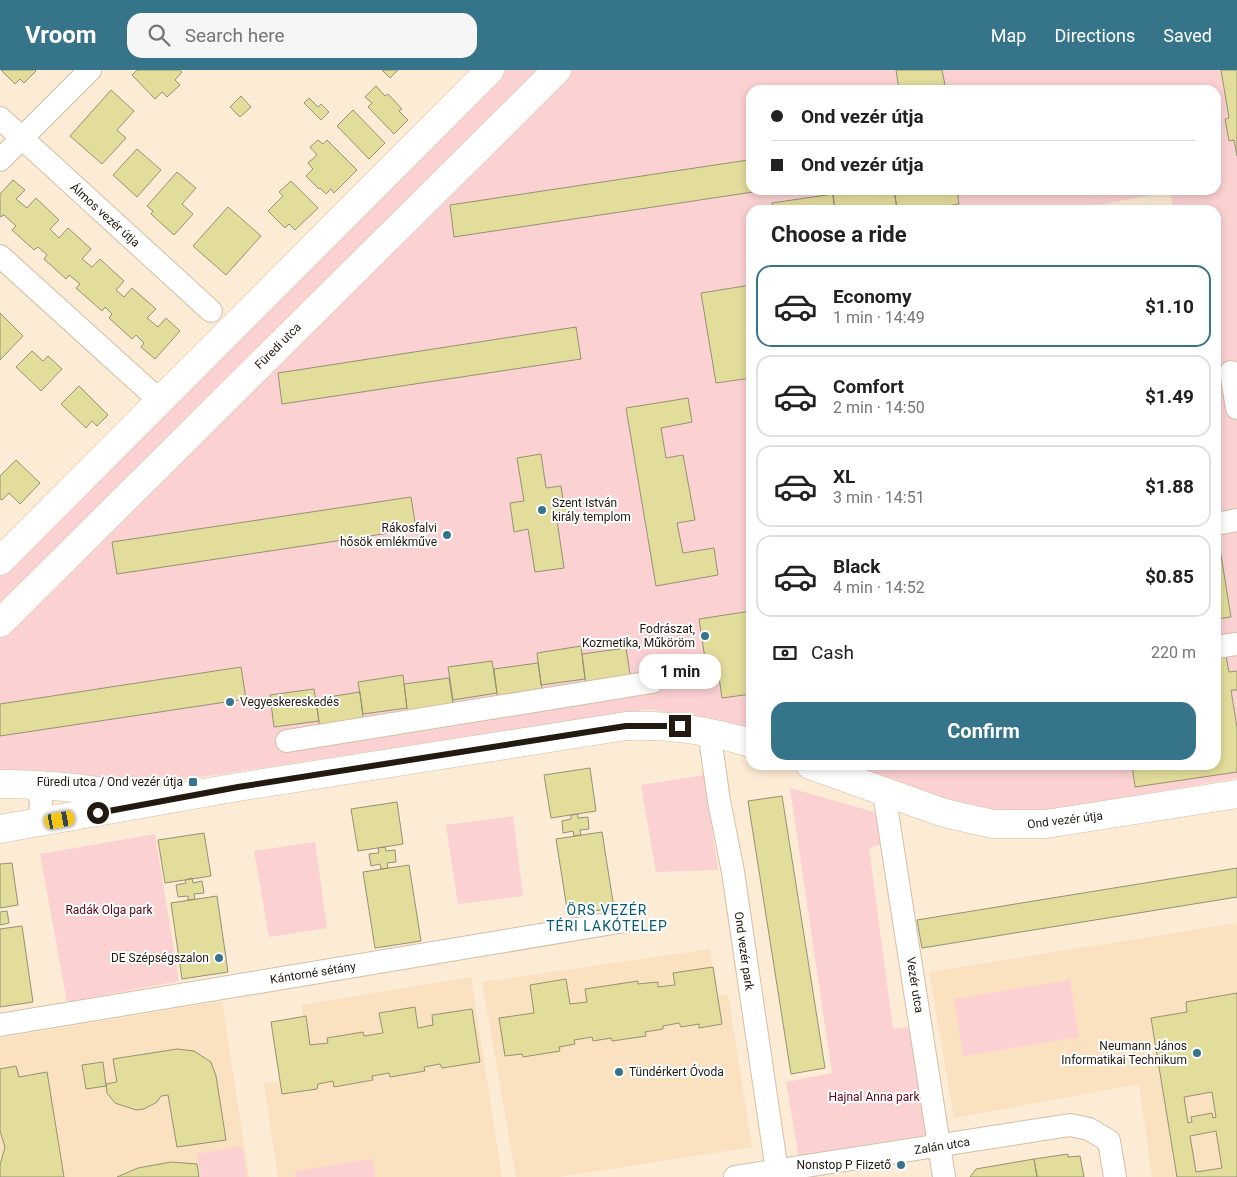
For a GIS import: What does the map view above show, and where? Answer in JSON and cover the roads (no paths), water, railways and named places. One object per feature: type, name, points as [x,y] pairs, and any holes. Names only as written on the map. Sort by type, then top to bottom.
[{"type":"main road","points":[[0,561],[490,70]]},
{"type":"main road","name":"Füredi utca","points":[[0,623],[557,70]]},
{"type":"main road","points":[[0,829],[157,803],[238,787],[626,726],[655,725],[709,731],[746,742]]},
{"type":"main road","name":"Ond vezér útja","points":[[824,770],[965,819],[993,824],[1024,825],[1070,821],[1237,794]]},
{"type":"main road","points":[[0,784],[32,784],[108,791],[157,803]]},
{"type":"street","points":[[0,160],[90,70]]},
{"type":"street","name":"Álmos vezér útja","points":[[0,118],[211,311]]},
{"type":"street","points":[[0,256],[160,401]]},
{"type":"street","points":[[1231,372],[1237,408]]},
{"type":"street","points":[[1221,523],[1237,520]]},
{"type":"street","points":[[1221,647],[1237,644]]},
{"type":"street","points":[[287,741],[652,682]]},
{"type":"street","name":"Ond vezér park","points":[[709,731],[719,801],[733,872],[777,1170]]},
{"type":"street","points":[[32,784],[41,799],[40,823]]},
{"type":"street","name":"Vezér utca","points":[[884,792],[944,1177]]},
{"type":"street","name":"Kántorné sétány","points":[[0,1025],[625,921]]},
{"type":"street","name":"Zalán utca","points":[[734,1177],[938,1147],[1070,1125],[1089,1129],[1109,1140],[1115,1177]]},
{"type":"place","name":"Szent István király templom","points":[[542,510]]},
{"type":"place","name":"Rákosfalvi hősök emlékműve","points":[[447,535]]},
{"type":"place","name":"Fodrászat, Kozmetika, Műköröm","points":[[705,636]]},
{"type":"place","name":"Vegyeskereskedés","points":[[230,702]]},
{"type":"place","name":"Füredi utca / Ond vezér útja","points":[[193,782]]},
{"type":"place","name":"DE Szépségszalon","points":[[219,958]]},
{"type":"place","name":"Neumann János Informatikai Technikum","points":[[1197,1053]]},
{"type":"place","name":"Tündérkert Óvoda","points":[[619,1072]]},
{"type":"place","name":"Nonstop P Fiizető","points":[[901,1165]]},
{"type":"district","name":"ÖRS VEZÉR TÉRI LAKÓTELEP","points":[[607,918]]},
{"type":"park label","name":"Radák Olga park","points":[[109,910]]},
{"type":"park label","name":"Hajnal Anna park","points":[[874,1097]]}]
